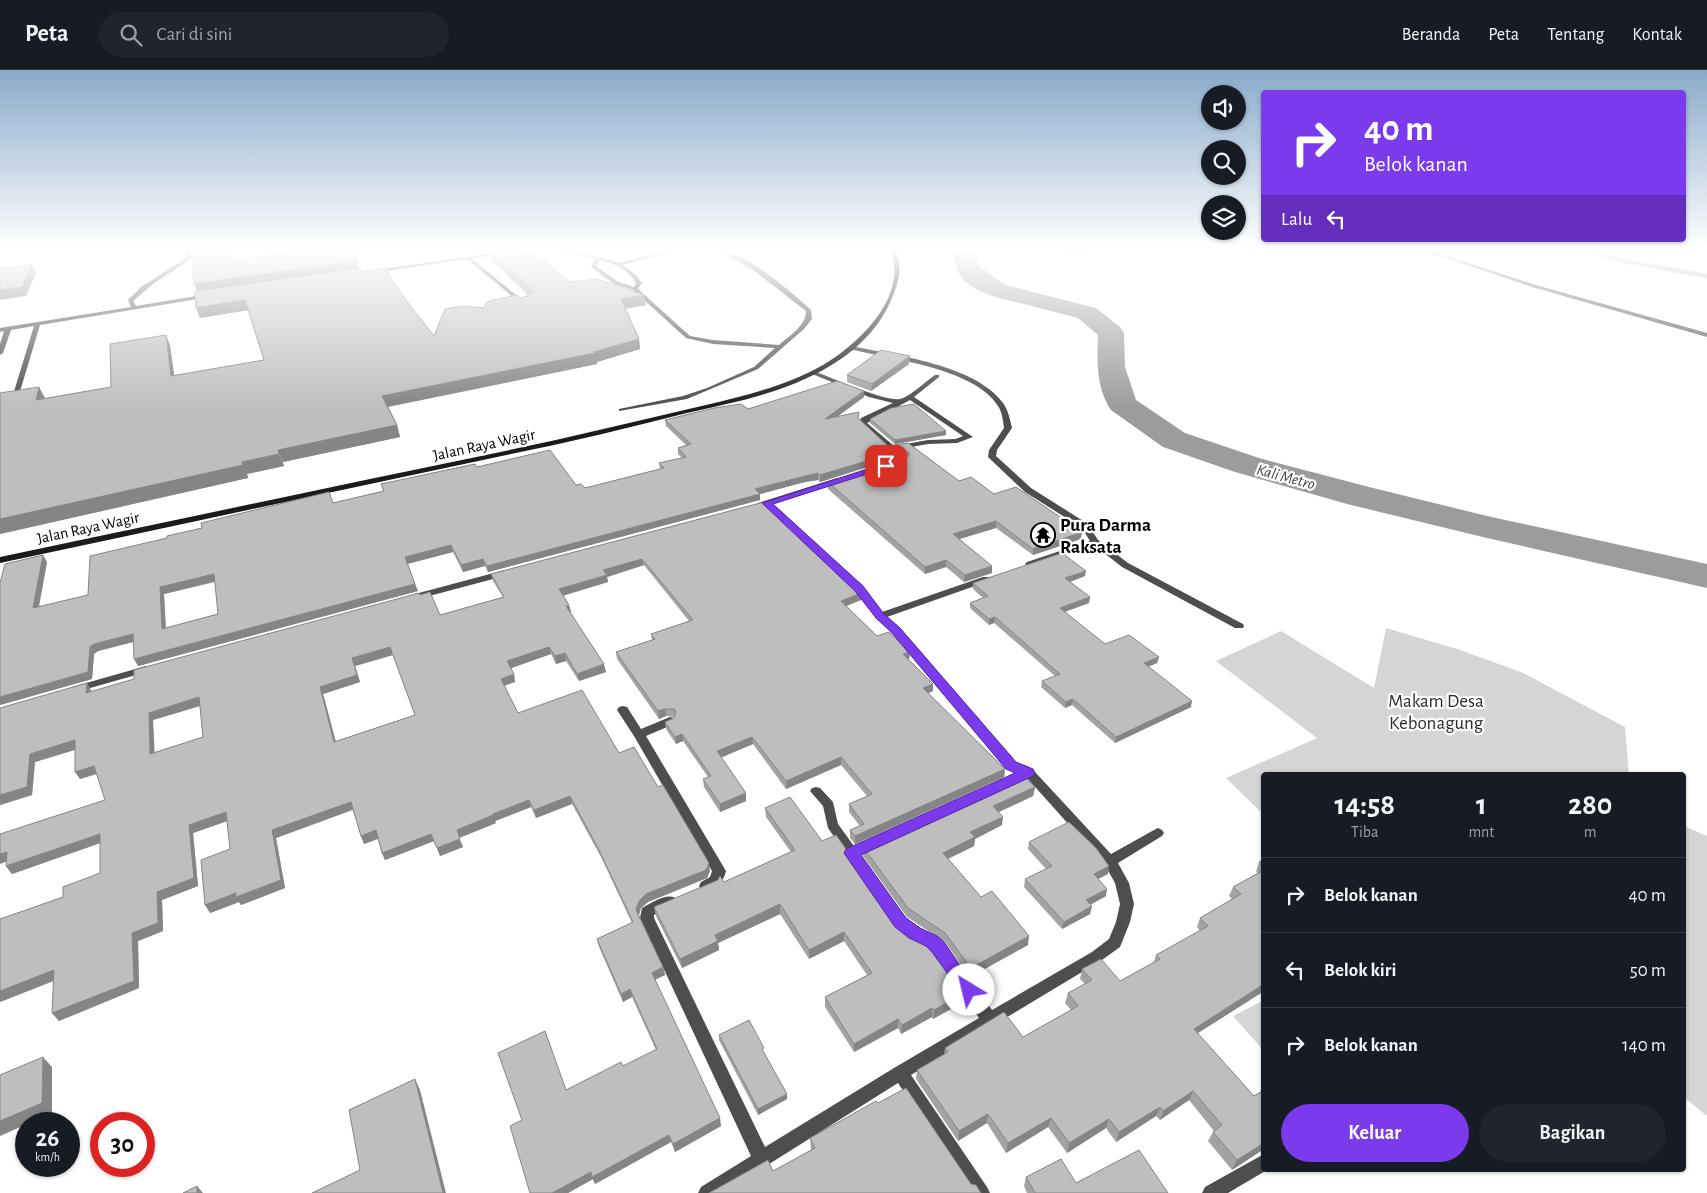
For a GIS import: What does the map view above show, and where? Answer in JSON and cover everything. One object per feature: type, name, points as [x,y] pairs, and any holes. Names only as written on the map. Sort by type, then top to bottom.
[{"type":"main road","name":"Jalan Raya Wagir","points":[[0,560],[563,441],[767,392],[814,373],[851,348],[888,306],[889,302]]},
{"type":"street","points":[[131,302],[134,307]]},
{"type":"street","points":[[0,324],[164,302]]},
{"type":"street","points":[[522,302],[525,305]]},
{"type":"street","points":[[650,302],[688,337],[713,342],[780,347]]},
{"type":"street","points":[[621,410],[685,398],[756,368],[802,328],[809,319],[809,311],[799,302]]},
{"type":"street","points":[[1592,302],[1707,335]]},
{"type":"street","points":[[0,330],[134,307]]},
{"type":"street","points":[[15,398],[37,325]]},
{"type":"street","points":[[0,353],[8,329]]},
{"type":"street","points":[[851,348],[913,361],[956,373],[986,390],[998,400],[1008,428],[992,450],[992,456],[1028,490],[1085,526],[1095,542],[1125,565],[1239,626]]},
{"type":"street","points":[[814,373],[871,396],[901,402]]},
{"type":"street","points":[[910,397],[969,437],[957,441],[928,442],[892,449],[863,423],[864,420],[910,397],[936,376]]},
{"type":"street","points":[[871,396],[887,410]]},
{"type":"street","points":[[748,508],[848,477]]},
{"type":"street","points":[[707,1193],[1115,943],[1127,904],[1122,883],[1110,861],[1028,773],[1011,766],[896,630],[880,616],[859,589],[767,503]]},
{"type":"street","points":[[1022,567],[1095,542]]},
{"type":"street","points":[[412,598],[518,570]]},
{"type":"street","points":[[880,616],[993,577]]},
{"type":"street","points":[[67,692],[154,667]]},
{"type":"street","points":[[623,710],[719,871],[718,877],[713,883],[696,890]]},
{"type":"street","points":[[638,734],[670,720]]},
{"type":"street","points":[[1010,781],[1028,773]]},
{"type":"street","points":[[816,792],[830,805],[832,825],[856,851],[901,922],[914,933],[931,941],[938,947],[989,1019]]},
{"type":"street","points":[[1110,861],[1158,833]]},
{"type":"street","points":[[679,897],[654,907],[647,912],[647,918],[762,1160]]},
{"type":"street","points":[[900,1073],[980,1193]]},
{"type":"street","points":[[1211,1193],[1261,1164]]},
{"type":"green space","name":"Makam Desa Kebonagung","points":[[1386,628],[1457,649],[1521,672],[1625,727],[1629,772],[1261,772],[1261,812],[1226,778],[1317,738],[1216,661],[1281,631],[1374,688]]},
{"type":"green space","points":[[1686,827],[1707,836],[1707,1116],[1686,1099]]},
{"type":"green space","points":[[1261,1002],[1261,1048],[1233,1016]]},
{"type":"building","points":[[196,302],[230,302],[196,308]]},
{"type":"building","points":[[246,302],[408,302],[434,336],[445,309],[463,306],[483,308],[487,302],[623,302],[639,339],[595,353],[382,396],[397,425],[278,450],[279,454],[242,462],[243,465],[0,519],[0,393],[39,387],[36,400],[111,387],[110,344],[166,335],[171,376],[264,360]]},
{"type":"building","points":[[881,350],[910,356],[872,384],[847,375]]},
{"type":"building","points":[[837,381],[864,391],[825,419],[859,412],[858,418],[888,446],[908,443],[959,481],[971,477],[994,494],[1016,487],[1082,532],[1033,549],[996,521],[953,534],[992,566],[965,575],[946,560],[925,567],[828,482],[907,458],[909,453],[903,450],[820,475],[818,473],[755,489],[760,494],[487,566],[483,559],[461,565],[451,545],[405,557],[415,584],[134,659],[133,634],[94,644],[90,647],[88,672],[0,697],[0,583],[5,564],[43,555],[33,608],[88,595],[90,556],[202,528],[201,523],[329,492],[333,503],[384,491],[381,484],[475,464],[477,467],[550,450],[576,485],[581,484],[585,488],[664,468],[659,463],[686,457],[678,448],[691,444],[665,420],[714,408],[741,404],[748,409]],"holes":[[[214,574],[218,614],[162,629],[160,587]]]},
{"type":"building","points":[[914,404],[946,431],[895,440],[870,419],[891,408]]},
{"type":"building","points":[[764,502],[855,585],[861,593],[841,601],[877,636],[889,632],[910,652],[903,654],[933,684],[923,688],[1005,769],[855,836],[850,830],[864,824],[849,804],[872,794],[841,757],[786,781],[752,737],[717,751],[746,793],[720,804],[703,779],[711,776],[682,734],[675,737],[665,722],[674,718],[676,712],[674,709],[658,711],[616,652],[655,639],[651,634],[693,620],[642,559],[603,570],[607,575],[559,589],[569,605],[566,606],[604,664],[577,674],[565,653],[555,656],[549,647],[507,661],[514,674],[501,679],[518,713],[582,690],[619,753],[634,747],[658,787],[663,785],[709,863],[706,870],[646,894],[639,901],[636,910],[663,967],[652,973],[720,1118],[673,1144],[669,1135],[592,1177],[591,1172],[552,1193],[530,1193],[510,1126],[522,1120],[498,1053],[545,1031],[566,1090],[621,1062],[623,1066],[657,1049],[630,989],[621,994],[597,939],[633,922],[599,850],[570,796],[534,810],[529,800],[493,814],[457,830],[460,839],[437,848],[431,834],[382,853],[376,830],[361,836],[351,802],[272,830],[281,880],[236,897],[236,893],[205,905],[201,860],[230,849],[226,812],[189,825],[194,878],[157,892],[158,923],[132,933],[134,981],[52,1013],[54,970],[0,991],[0,919],[63,897],[63,887],[100,873],[100,834],[6,866],[7,852],[0,854],[0,834],[105,800],[94,766],[75,772],[75,740],[30,754],[27,787],[0,795],[0,708],[87,683],[86,693],[134,679],[134,670],[419,593],[420,595],[430,592],[440,615],[504,597],[491,574]],"holes":[[[390,647],[415,715],[334,742],[320,687],[357,675],[352,658]],[[199,697],[203,737],[150,754],[149,713]]]},
{"type":"building","points":[[1062,553],[1086,571],[1065,578],[1090,597],[1060,608],[1105,644],[1129,635],[1159,657],[1144,663],[1192,701],[1116,737],[1073,699],[1066,702],[1042,681],[1060,674],[995,617],[989,619],[970,603],[988,596],[973,583]]},
{"type":"building","points":[[1022,774],[1035,787],[993,806],[1003,817],[970,832],[975,837],[943,853],[981,897],[992,891],[1029,936],[971,968],[945,933],[908,908],[863,847]]},
{"type":"building","points":[[790,797],[822,841],[836,835],[895,918],[932,943],[956,977],[948,981],[959,996],[934,1010],[932,1008],[902,1025],[898,1019],[854,1044],[825,997],[872,973],[844,932],[809,950],[780,904],[715,935],[718,941],[680,959],[654,907],[718,880],[720,876],[724,882],[795,850],[765,808]]},
{"type":"building","points":[[1069,822],[1096,848],[1109,866],[1094,874],[1107,889],[1086,900],[1092,906],[1064,922],[1025,879],[1052,866],[1029,842]]},
{"type":"building","points":[[1261,872],[1261,986],[1194,1029],[1254,1096],[1261,1092],[1261,1145],[1237,1160],[1213,1132],[1222,1125],[1193,1091],[1163,1111],[1160,1107],[1119,1132],[1109,1119],[1069,1143],[1051,1118],[1008,1143],[988,1114],[959,1131],[917,1070],[948,1052],[945,1048],[1004,1012],[1023,1037],[1078,1006],[1068,993],[1092,980],[1082,969],[1101,959],[1120,981],[1160,959],[1156,955],[1208,926],[1200,918],[1241,894],[1233,887]]},
{"type":"building","points":[[749,1020],[764,1048],[762,1049],[787,1094],[758,1109],[719,1035]]},
{"type":"building","points":[[43,1057],[42,1103],[21,1112],[15,1112],[15,1115],[0,1121],[0,1075]]},
{"type":"building","points":[[415,1079],[443,1193],[312,1193],[360,1170],[349,1110]]},
{"type":"building","points":[[906,1088],[971,1184],[976,1185],[981,1193],[709,1193],[768,1160],[773,1171],[815,1148],[810,1138],[876,1101],[878,1103]]},
{"type":"building","points":[[1139,1150],[1168,1193],[1035,1193],[1026,1177],[1061,1159],[1076,1183]]},
{"type":"building","points":[[197,1186],[197,1193],[183,1193]]},
{"type":"waterway","name":"Kali Metro","points":[[1046,302],[1087,313],[1111,333],[1111,367],[1122,404],[1174,440],[1247,465],[1360,496],[1487,527],[1707,576]]},
{"type":"place","name":"Pura Darma Raksata","points":[[1043,535]]},
{"type":"route","points":[[886,466],[767,503],[859,589],[880,616],[896,630],[1011,766],[1023,769],[1028,773],[852,853],[901,922],[908,929],[931,941],[938,947],[969,990]]}]
